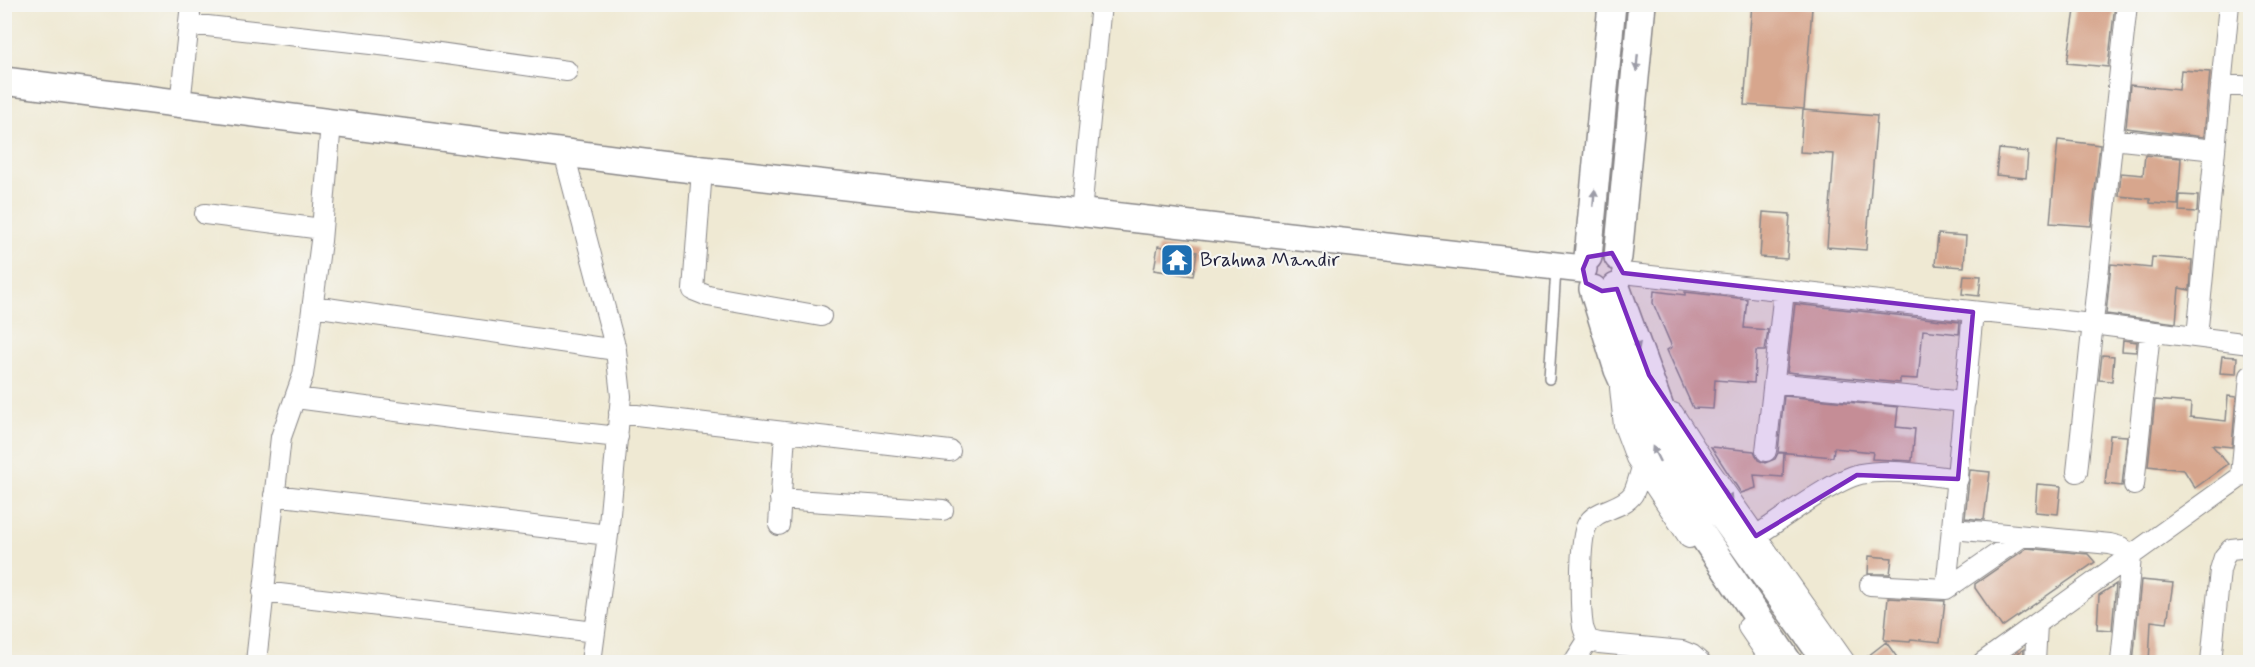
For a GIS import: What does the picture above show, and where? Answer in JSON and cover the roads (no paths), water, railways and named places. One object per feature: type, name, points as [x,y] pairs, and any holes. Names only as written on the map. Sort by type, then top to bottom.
[{"type":"street","points":[[1082,213],[1101,4]]},
{"type":"street","points":[[1612,4],[1604,272],[1624,426],[1636,459],[1772,663]]},
{"type":"street","points":[[1642,4],[1604,272],[1649,375],[1664,419],[1690,471],[1827,663]]},
{"type":"street","points":[[2077,472],[2127,4]]},
{"type":"street","points":[[2198,337],[2229,4]]},
{"type":"street","points":[[180,104],[190,14],[378,45],[567,71]]},
{"type":"street","points":[[4,81],[702,170],[1604,272],[2092,324],[2250,344]]},
{"type":"street","points":[[2221,84],[2250,87]]},
{"type":"street","points":[[256,663],[281,438],[303,375],[313,306],[331,123]]},
{"type":"street","points":[[2112,139],[2215,150]]},
{"type":"street","points":[[564,153],[616,350],[621,396],[608,535],[591,663]]},
{"type":"street","points":[[702,170],[693,290],[708,296],[821,316]]},
{"type":"street","points":[[205,214],[322,229]]},
{"type":"street","points":[[1766,451],[1784,291]]},
{"type":"street","points":[[313,306],[616,350]]},
{"type":"street","points":[[1946,589],[1973,312]]},
{"type":"street","points":[[2134,485],[2150,332]]},
{"type":"street","points":[[1618,370],[1656,455],[1687,512],[1788,663]]},
{"type":"street","points":[[1649,375],[1707,466],[1845,663]]},
{"type":"street","points":[[1983,663],[2246,473],[2250,376]]},
{"type":"street","points":[[1774,383],[1965,402]]},
{"type":"street","points":[[296,398],[618,437]]},
{"type":"street","points":[[619,413],[785,434],[950,451]]},
{"type":"street","points":[[779,525],[785,434]]},
{"type":"street","points":[[1588,640],[1583,629],[1581,601],[1584,538],[1587,524],[1595,517],[1625,503],[1633,494],[1642,468]]},
{"type":"street","points":[[1756,536],[1834,486],[1857,475],[1915,473],[1958,479]]},
{"type":"street","points":[[274,495],[608,535]]},
{"type":"street","points":[[780,499],[944,510]]},
{"type":"street","points":[[1953,530],[2110,544],[2121,547],[2131,557]]},
{"type":"street","points":[[1870,585],[1946,589],[2023,536]]},
{"type":"street","points":[[2211,663],[2220,570],[2224,557],[2231,549],[2250,547]]},
{"type":"street","points":[[2121,663],[2131,557]]},
{"type":"street","points":[[263,592],[595,632]]},
{"type":"street","points":[[2035,663],[2037,624]]},
{"type":"street","points":[[1574,663],[1588,640]]},
{"type":"street","points":[[1588,640],[1682,651],[1692,655],[1700,663]]},
{"type":"lane","points":[[1549,379],[1556,266]]},
{"type":"place","name":"Brahma Mandir","points":[[1177,260]]}]
